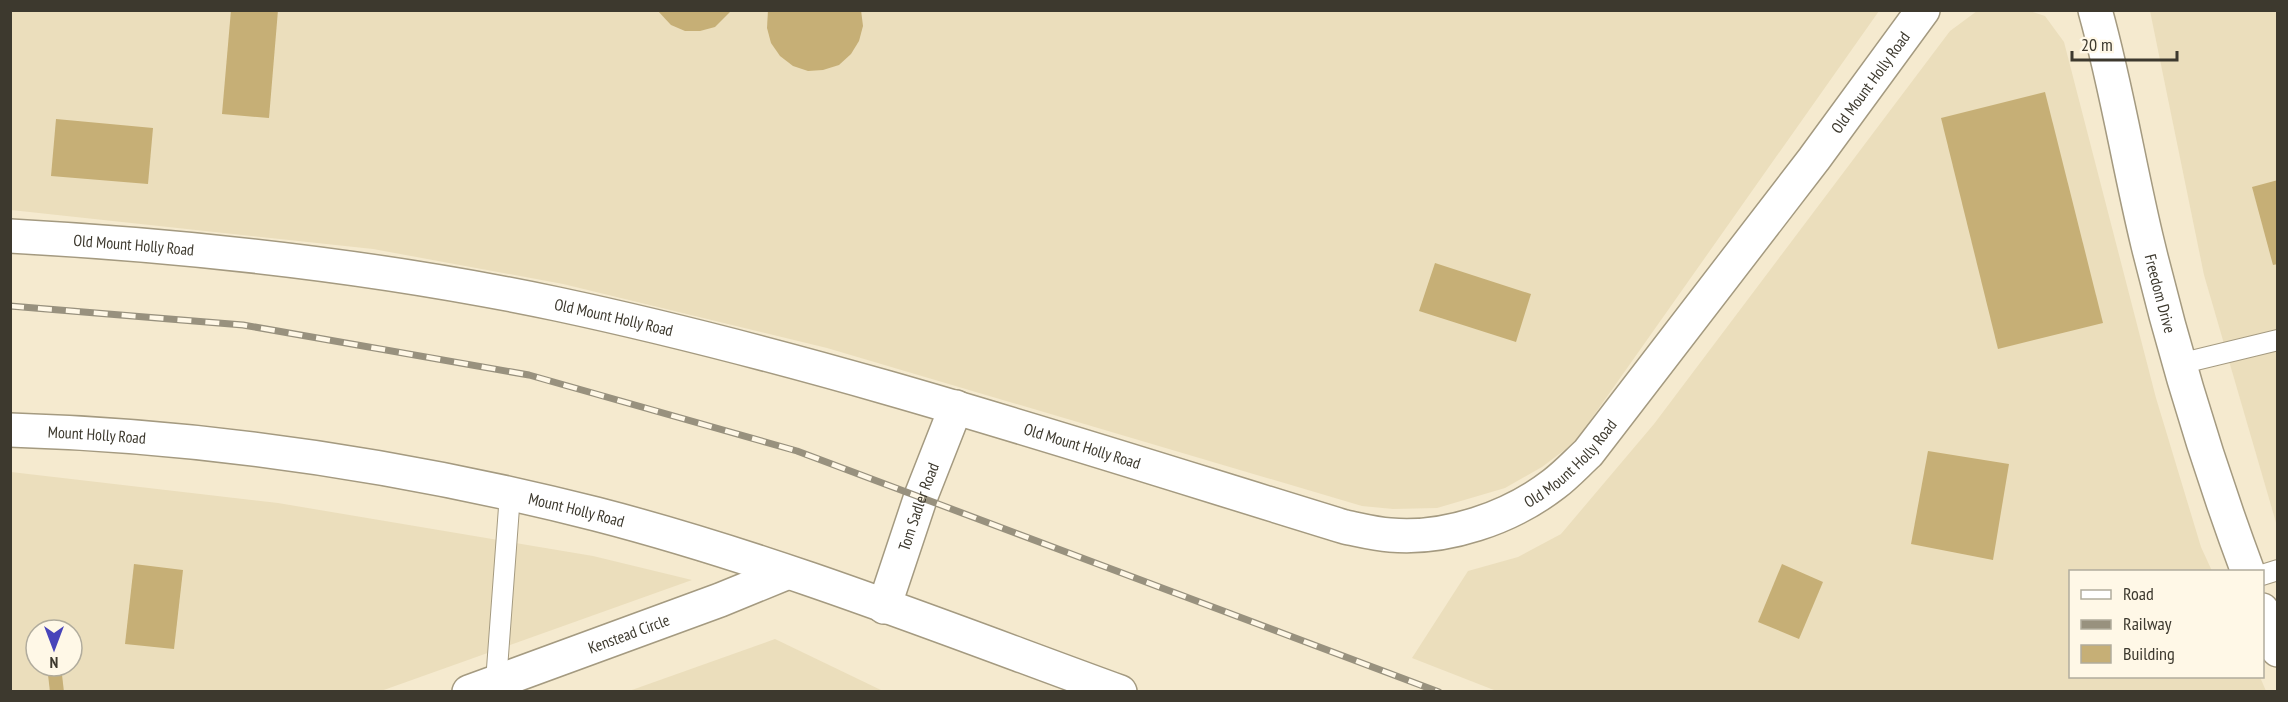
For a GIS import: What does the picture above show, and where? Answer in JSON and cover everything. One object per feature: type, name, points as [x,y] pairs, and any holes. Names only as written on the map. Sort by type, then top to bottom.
[{"type":"street","name":"Old Mount Holly Road","points":[[10,236],[297,260],[533,300],[748,349],[870,380],[1345,527],[1391,535],[1438,534],[1483,522],[1537,496],[1588,453],[1814,159],[1923,10]]},
{"type":"street","name":"Freedom Drive","points":[[2095,10],[2130,153],[2148,244],[2180,364],[2228,518],[2247,570]]},
{"type":"street","name":"Tom Sadler Road","points":[[884,608],[921,496],[956,407]]},
{"type":"street","name":"Mount Holly Road","points":[[10,430],[247,448],[470,485],[510,494],[598,515],[786,573],[884,608],[1047,678],[1120,692]]},
{"type":"street","name":"Kenstead Circle","points":[[488,688],[786,573]]},
{"type":"street","points":[[2264,615],[2277,650]]},
{"type":"lane","points":[[2180,364],[2277,340]]},
{"type":"lane","points":[[488,688],[510,494]]},
{"type":"shaded area","points":[[11,11],[1879,11],[1575,442],[1542,467],[1505,488],[1437,508],[1393,509],[1362,506],[827,348],[563,284],[373,249],[11,210]]},
{"type":"shaded area","points":[[1977,11],[2030,11],[2045,16],[2064,42],[2156,398],[2201,547],[2212,570],[2069,570],[2069,678],[2260,678],[2266,691],[1499,692],[1412,658],[1468,571],[1518,557],[1561,534],[1654,424],[1950,31]]},
{"type":"shaded area","points":[[2150,11],[2277,11],[2277,526],[2204,275]]},
{"type":"shaded area","points":[[11,472],[278,503],[593,556],[692,580],[381,691],[11,692]]},
{"type":"shaded area","points":[[775,639],[883,691],[629,691]]},
{"type":"building","points":[[231,10],[278,10],[269,118],[222,114]]},
{"type":"building","points":[[657,10],[732,10],[715,27],[700,31],[685,31],[671,25]]},
{"type":"building","points":[[768,10],[861,10],[863,26],[859,41],[851,54],[839,65],[823,70],[808,71],[793,66],[780,56],[771,43],[767,28]]},
{"type":"building","points":[[2045,92],[2103,323],[1998,349],[1941,118]]},
{"type":"building","points":[[56,119],[153,128],[148,184],[51,176]]},
{"type":"building","points":[[2278,180],[2278,264],[2273,265],[2252,187]]},
{"type":"building","points":[[1435,263],[1531,294],[1516,342],[1419,311]]},
{"type":"building","points":[[1928,451],[2009,464],[1993,560],[1911,544]]},
{"type":"building","points":[[134,564],[183,570],[174,649],[125,644]]},
{"type":"building","points":[[1782,564],[1823,582],[1799,639],[1758,622]]},
{"type":"building","points":[[48,678],[62,678],[64,692],[50,692]]},
{"type":"railway","points":[[10,306],[243,325],[529,375],[797,451],[1439,692]]}]
